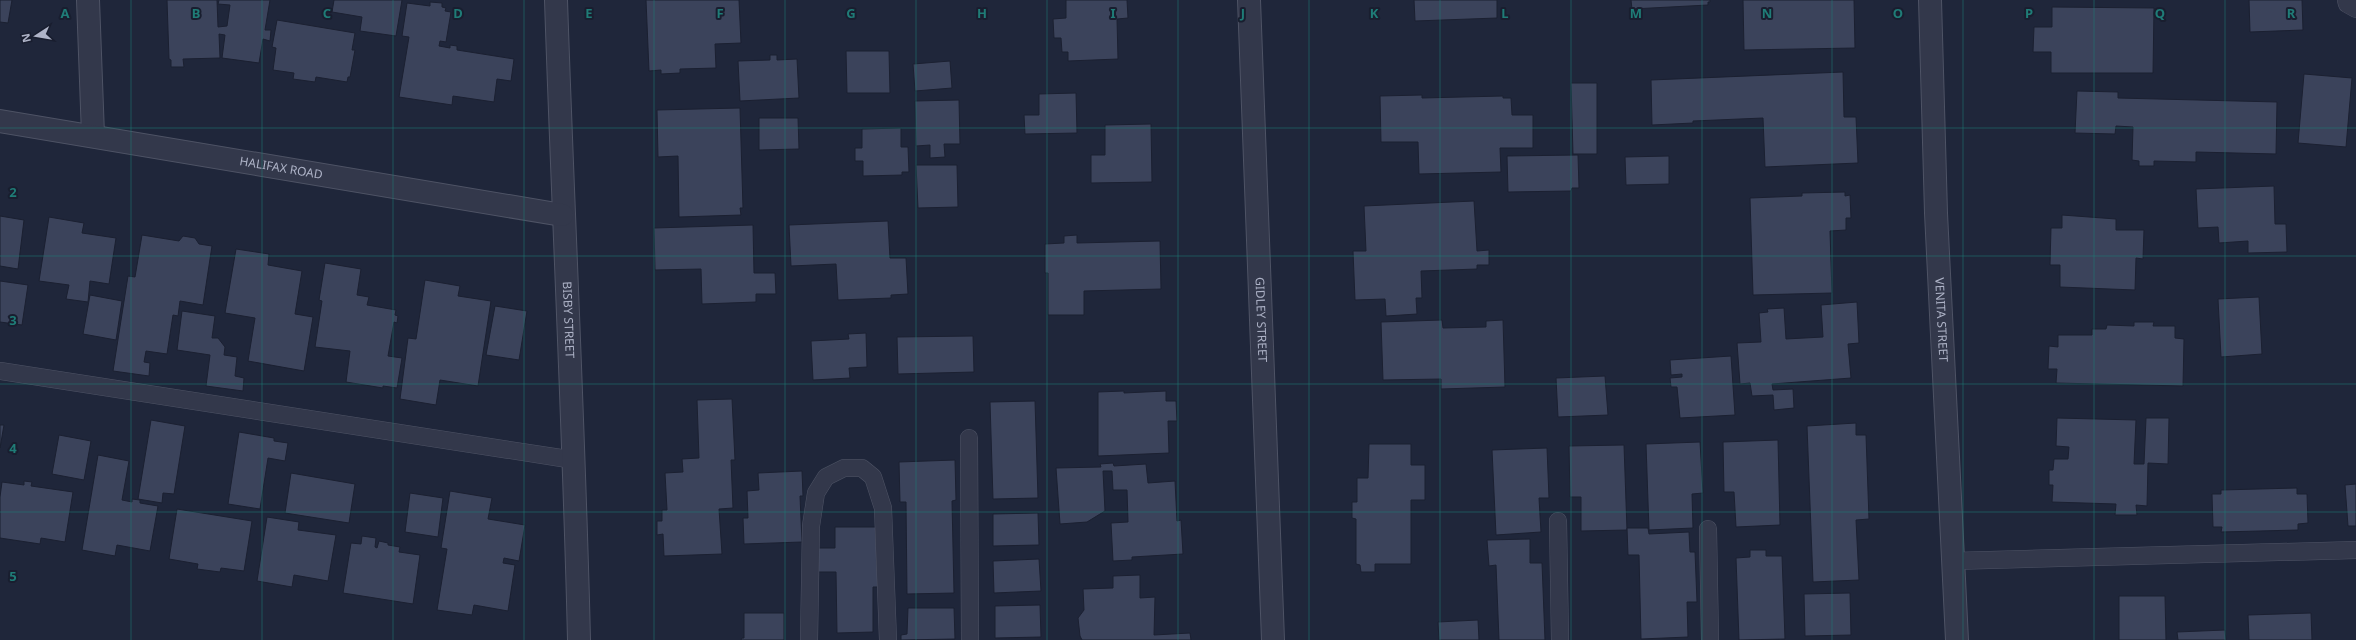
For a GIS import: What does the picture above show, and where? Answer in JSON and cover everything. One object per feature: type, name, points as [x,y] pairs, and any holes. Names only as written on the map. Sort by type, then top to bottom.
[{"type":"street","points":[[88,0],[93,135]]},
{"type":"street","name":"BISBY STREET","points":[[556,0],[562,215],[574,460],[579,640]]},
{"type":"street","name":"GIDLEY STREET","points":[[1249,0],[1273,640]]},
{"type":"street","name":"VENITA STREET","points":[[1930,0],[1936,213],[1957,640]]},
{"type":"street","name":"HALIFAX ROAD","points":[[0,121],[93,135],[562,215]]},
{"type":"lane","points":[[2346,0],[2347,4],[2356,9]]},
{"type":"lane","points":[[0,371],[574,460]]},
{"type":"lane","points":[[969,438],[970,640]]},
{"type":"lane","points":[[809,640],[811,526],[816,493],[826,477],[844,468],[862,468],[872,477],[883,508],[888,640]]},
{"type":"lane","points":[[1558,522],[1560,640]]},
{"type":"lane","points":[[1708,529],[1710,640]]},
{"type":"lane","points":[[1953,561],[2356,550]]},
{"type":"building","points":[[0,0],[12,0],[8,23],[0,22]]},
{"type":"building","points":[[167,0],[217,0],[218,27],[227,26],[230,5],[218,4],[219,0],[270,0],[265,30],[271,30],[270,41],[263,39],[259,63],[222,58],[225,35],[219,34],[220,58],[183,59],[184,67],[171,67],[171,60],[169,59]]},
{"type":"building","points":[[334,0],[402,0],[396,36],[360,31],[362,17],[332,12]]},
{"type":"building","points":[[646,0],[739,0],[741,43],[715,44],[716,68],[680,69],[680,73],[661,74],[661,70],[649,71]]},
{"type":"building","points":[[1066,0],[1127,0],[1128,18],[1117,19],[1118,59],[1068,61],[1068,52],[1062,52],[1061,38],[1054,38],[1053,19],[1066,18]]},
{"type":"building","points":[[1414,0],[1497,0],[1497,18],[1415,21]]},
{"type":"building","points":[[1631,0],[1710,0],[1710,2],[1708,2],[1708,5],[1632,9]]},
{"type":"building","points":[[1743,0],[1854,0],[1855,48],[1744,50]]},
{"type":"building","points":[[2249,0],[2302,0],[2303,30],[2250,32]]},
{"type":"building","points":[[430,2],[442,3],[442,7],[446,8],[445,11],[451,12],[446,42],[440,41],[439,46],[450,48],[450,45],[457,46],[457,50],[514,59],[511,81],[497,79],[494,102],[453,96],[452,105],[399,97],[409,37],[402,36],[407,3],[430,6]]},
{"type":"building","points":[[2052,7],[2154,8],[2153,73],[2051,73],[2051,52],[2033,52],[2034,27],[2052,27]]},
{"type":"building","points":[[277,20],[355,33],[352,50],[355,50],[350,77],[348,77],[347,82],[316,77],[315,82],[293,79],[294,73],[273,70],[276,48],[272,47]]},
{"type":"building","points":[[846,51],[889,51],[890,93],[847,93]]},
{"type":"building","points":[[770,55],[777,55],[777,60],[797,59],[799,98],[740,101],[738,61],[770,60]]},
{"type":"building","points":[[950,61],[952,88],[915,91],[913,64]]},
{"type":"building","points":[[1843,72],[1844,117],[1856,117],[1858,163],[1765,167],[1763,118],[1693,121],[1693,123],[1652,125],[1651,80]]},
{"type":"building","points":[[2304,74],[2352,78],[2346,147],[2298,143]]},
{"type":"building","points":[[1571,83],[1597,83],[1597,154],[1573,154]]},
{"type":"building","points":[[2077,91],[2118,92],[2118,98],[2277,102],[2276,154],[2196,152],[2196,162],[2154,161],[2154,166],[2139,166],[2139,161],[2132,160],[2133,127],[2116,126],[2115,134],[2075,133]]},
{"type":"building","points":[[1076,93],[1077,133],[1025,134],[1024,115],[1039,115],[1039,94]]},
{"type":"building","points":[[1422,95],[1422,98],[1503,96],[1503,98],[1511,98],[1512,115],[1533,115],[1533,148],[1500,148],[1501,172],[1419,174],[1418,142],[1381,142],[1380,96]]},
{"type":"building","points":[[959,100],[960,144],[944,144],[945,157],[930,158],[930,145],[916,146],[915,101]]},
{"type":"building","points":[[740,108],[743,208],[740,208],[741,215],[679,217],[678,156],[658,157],[657,110]]},
{"type":"building","points":[[759,118],[798,118],[799,149],[759,150]]},
{"type":"building","points":[[1151,124],[1152,182],[1091,183],[1091,155],[1105,155],[1105,125]]},
{"type":"building","points":[[901,128],[901,147],[908,147],[909,172],[902,172],[902,175],[863,176],[863,161],[855,161],[855,148],[862,148],[862,129]]},
{"type":"building","points":[[1578,155],[1579,188],[1572,188],[1571,191],[1508,192],[1507,156]]},
{"type":"building","points":[[1669,156],[1669,184],[1626,185],[1625,157]]},
{"type":"building","points":[[916,165],[957,165],[958,207],[918,208]]},
{"type":"building","points":[[2274,186],[2275,224],[2286,224],[2287,252],[2248,253],[2248,241],[2219,243],[2218,227],[2198,228],[2196,189]]},
{"type":"building","points":[[1845,192],[1845,196],[1850,195],[1851,218],[1846,218],[1846,230],[1830,231],[1832,293],[1753,295],[1750,198],[1802,196],[1802,193]]},
{"type":"building","points":[[1474,201],[1477,251],[1489,250],[1489,265],[1477,265],[1477,269],[1421,271],[1422,298],[1416,298],[1417,314],[1386,316],[1385,299],[1355,300],[1353,251],[1366,251],[1364,206]]},
{"type":"building","points":[[2062,215],[2116,219],[2116,230],[2144,230],[2143,259],[2136,258],[2135,290],[2060,287],[2060,265],[2050,265],[2051,228],[2062,228]]},
{"type":"building","points":[[0,216],[24,220],[18,269],[0,266]]},
{"type":"building","points":[[49,217],[84,223],[82,233],[116,238],[109,284],[90,281],[88,302],[66,299],[69,285],[39,281]]},
{"type":"building","points":[[888,221],[890,258],[906,258],[908,294],[891,295],[891,298],[838,300],[836,264],[791,266],[789,225]]},
{"type":"building","points":[[753,225],[754,273],[775,273],[776,294],[756,294],[756,302],[702,304],[701,269],[655,270],[654,228]]},
{"type":"building","points":[[142,235],[179,241],[183,236],[195,238],[199,244],[212,246],[203,305],[180,301],[178,316],[173,315],[167,354],[146,351],[144,362],[150,363],[149,376],[113,371],[128,276],[135,277]]},
{"type":"building","points":[[1077,235],[1077,243],[1160,241],[1161,289],[1084,291],[1084,315],[1048,315],[1048,273],[1045,273],[1045,244],[1064,243],[1064,236]]},
{"type":"building","points":[[236,249],[269,254],[268,265],[302,271],[295,314],[313,317],[304,371],[248,361],[255,318],[225,313]]},
{"type":"building","points":[[325,263],[361,269],[357,295],[369,297],[367,305],[396,310],[395,315],[398,316],[397,323],[394,322],[388,356],[402,358],[397,388],[383,386],[383,388],[346,382],[350,351],[315,347],[322,301],[319,300]]},
{"type":"building","points":[[425,280],[460,286],[458,296],[491,301],[478,386],[440,380],[436,405],[400,399],[408,338],[416,339]]},
{"type":"building","points":[[0,281],[28,285],[22,325],[0,322]]},
{"type":"building","points":[[90,295],[122,301],[116,340],[83,334]]},
{"type":"building","points":[[2259,297],[2262,354],[2221,357],[2218,299]]},
{"type":"building","points":[[1857,302],[1859,343],[1848,344],[1851,378],[1772,384],[1773,390],[1793,389],[1794,408],[1774,410],[1773,395],[1752,396],[1750,383],[1740,384],[1737,343],[1761,342],[1759,313],[1768,312],[1767,309],[1784,308],[1786,339],[1823,337],[1821,305]]},
{"type":"building","points":[[495,306],[527,311],[519,360],[486,355]]},
{"type":"building","points":[[182,311],[215,316],[212,338],[218,338],[225,347],[224,355],[237,357],[235,376],[244,378],[243,391],[206,386],[210,355],[177,350]]},
{"type":"building","points":[[1442,320],[1443,328],[1486,327],[1486,321],[1503,320],[1505,387],[1441,389],[1441,379],[1383,380],[1381,322]]},
{"type":"building","points":[[2134,322],[2154,322],[2153,326],[2175,326],[2175,338],[2184,339],[2183,386],[2056,383],[2057,369],[2048,369],[2049,346],[2058,347],[2058,335],[2092,335],[2092,329],[2106,329],[2107,325],[2134,326]]},
{"type":"building","points":[[866,333],[867,367],[849,368],[850,378],[813,380],[811,341],[849,339],[848,334]]},
{"type":"building","points":[[973,336],[974,372],[898,374],[897,337]]},
{"type":"building","points":[[1731,356],[1735,415],[1680,418],[1677,387],[1671,387],[1670,378],[1682,377],[1682,374],[1671,375],[1670,360]]},
{"type":"building","points":[[1605,376],[1608,415],[1558,417],[1556,378]]},
{"type":"building","points":[[1124,391],[1124,393],[1166,391],[1166,401],[1176,401],[1177,421],[1168,421],[1169,453],[1098,456],[1098,392]]},
{"type":"building","points":[[732,399],[735,460],[731,460],[733,508],[719,509],[722,554],[664,556],[663,534],[657,535],[657,521],[662,521],[662,510],[667,510],[665,473],[683,472],[682,459],[699,458],[697,400]]},
{"type":"building","points":[[1035,401],[1038,498],[993,499],[990,402]]},
{"type":"building","points":[[2057,418],[2136,420],[2134,464],[2144,464],[2146,418],[2169,418],[2168,464],[2148,463],[2147,506],[2136,505],[2137,515],[2115,515],[2116,504],[2052,502],[2053,485],[2049,485],[2049,470],[2053,470],[2054,459],[2068,459],[2069,447],[2056,446]]},
{"type":"building","points":[[151,420],[185,426],[174,494],[163,493],[162,503],[138,499]]},
{"type":"building","points":[[1856,423],[1856,435],[1866,435],[1869,519],[1856,520],[1859,580],[1813,582],[1807,426]]},
{"type":"building","points":[[0,425],[4,425],[0,448]]},
{"type":"building","points":[[239,432],[274,438],[274,441],[288,443],[285,461],[268,458],[260,509],[228,504]]},
{"type":"building","points":[[59,435],[91,441],[84,480],[52,474]]},
{"type":"building","points":[[1778,440],[1780,525],[1736,527],[1734,492],[1724,492],[1723,442]]},
{"type":"building","points":[[1700,442],[1703,493],[1692,494],[1693,528],[1649,530],[1646,444]]},
{"type":"building","points":[[1369,444],[1411,444],[1411,465],[1425,465],[1425,500],[1411,500],[1411,564],[1375,564],[1375,572],[1361,572],[1360,565],[1356,564],[1356,519],[1352,518],[1352,502],[1357,502],[1357,478],[1368,478]]},
{"type":"building","points":[[1624,445],[1627,530],[1581,531],[1581,497],[1570,497],[1569,446]]},
{"type":"building","points":[[1547,448],[1549,498],[1539,498],[1541,532],[1496,535],[1492,450]]},
{"type":"building","points":[[98,455],[129,461],[122,500],[132,502],[132,499],[140,500],[140,503],[158,506],[150,551],[117,545],[115,556],[82,550]]},
{"type":"building","points":[[955,460],[956,500],[952,501],[954,593],[907,594],[906,502],[900,502],[899,462]]},
{"type":"building","points":[[1113,463],[1114,466],[1146,464],[1148,483],[1175,481],[1177,521],[1181,520],[1183,554],[1132,557],[1132,560],[1113,561],[1111,523],[1128,522],[1127,490],[1113,490],[1112,471],[1103,471],[1105,511],[1087,522],[1060,524],[1056,468],[1101,467],[1100,464]]},
{"type":"building","points":[[802,471],[803,496],[800,496],[802,542],[744,544],[743,518],[748,518],[747,491],[759,490],[758,473]]},
{"type":"building","points":[[291,473],[355,484],[349,523],[285,513]]},
{"type":"building","points":[[24,481],[32,482],[31,486],[73,492],[65,542],[41,538],[40,544],[0,538],[0,497],[2,482],[24,485]]},
{"type":"building","points":[[2356,484],[2356,526],[2348,526],[2345,485]]},
{"type":"building","points":[[2297,488],[2297,494],[2307,494],[2308,523],[2298,524],[2298,530],[2221,532],[2222,527],[2213,527],[2212,494],[2221,494],[2221,490]]},
{"type":"building","points":[[450,491],[492,498],[488,519],[525,525],[519,561],[504,558],[503,563],[515,565],[508,611],[474,605],[472,615],[437,610],[447,549],[441,548]]},
{"type":"building","points":[[410,493],[443,498],[438,537],[405,532]]},
{"type":"building","points":[[177,509],[252,521],[244,571],[221,568],[220,572],[197,569],[198,564],[169,559]]},
{"type":"building","points":[[1038,513],[1039,545],[993,546],[993,514]]},
{"type":"building","points":[[267,517],[299,522],[298,530],[336,535],[328,581],[294,575],[292,587],[257,581]]},
{"type":"building","points":[[835,527],[879,527],[879,587],[873,587],[873,632],[837,633],[836,572],[818,572],[818,548],[835,548]]},
{"type":"building","points":[[1627,528],[1648,528],[1649,534],[1689,532],[1690,552],[1695,552],[1697,602],[1687,602],[1688,637],[1641,639],[1639,555],[1628,555]]},
{"type":"building","points":[[362,536],[376,538],[375,547],[377,548],[379,541],[388,543],[388,545],[400,547],[399,552],[420,555],[413,604],[343,593],[351,543],[361,544]]},
{"type":"building","points":[[1530,539],[1530,563],[1542,563],[1545,640],[1499,640],[1496,565],[1489,566],[1487,540]]},
{"type":"building","points":[[1750,550],[1766,550],[1766,556],[1782,556],[1785,639],[1739,640],[1736,558],[1750,557]]},
{"type":"building","points":[[1039,559],[1041,591],[994,593],[993,561]]},
{"type":"building","points":[[1140,575],[1140,598],[1155,597],[1154,635],[1190,633],[1191,640],[1082,640],[1080,636],[1078,618],[1084,610],[1083,589],[1113,588],[1113,576]]},
{"type":"building","points":[[1850,593],[1851,635],[1805,636],[1804,594]]},
{"type":"building","points":[[2119,596],[2165,596],[2166,640],[2119,640]]},
{"type":"building","points":[[1040,605],[1041,637],[995,638],[995,606]]},
{"type":"building","points":[[908,608],[954,608],[955,639],[901,640],[901,635],[907,634]]},
{"type":"building","points":[[744,613],[784,613],[784,640],[741,640],[744,638]]},
{"type":"building","points":[[2311,613],[2312,640],[2249,640],[2248,615]]},
{"type":"building","points":[[1478,620],[1479,640],[1439,640],[1438,622]]},
{"type":"building","points":[[2225,630],[2226,640],[2178,640],[2177,632]]}]
